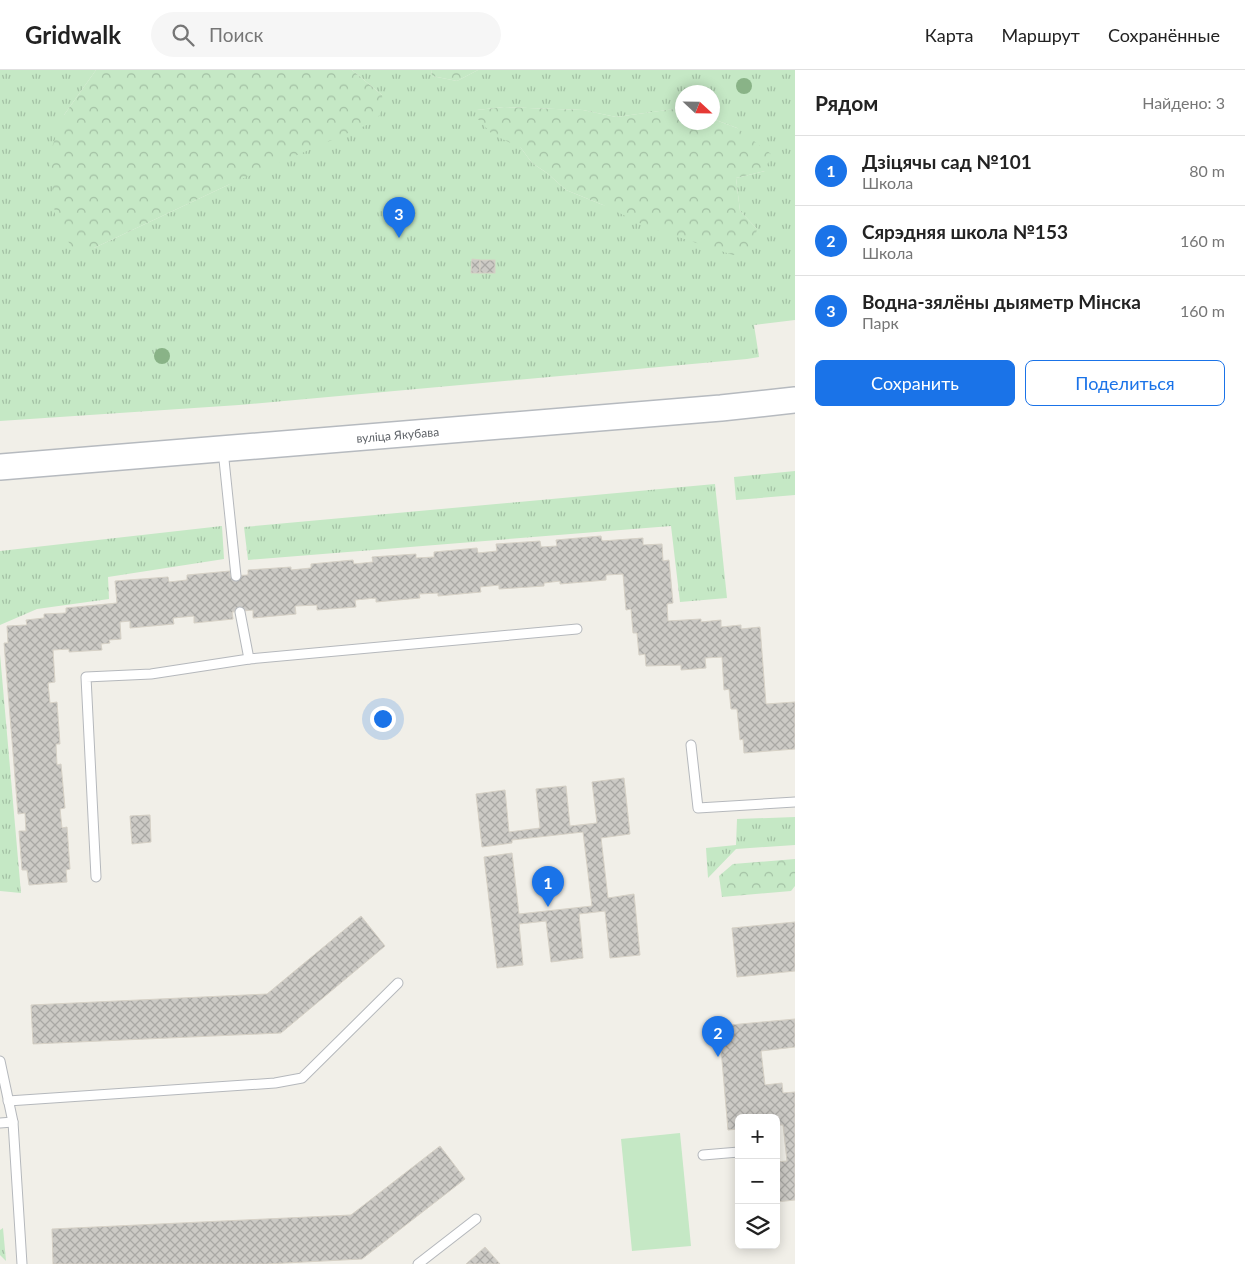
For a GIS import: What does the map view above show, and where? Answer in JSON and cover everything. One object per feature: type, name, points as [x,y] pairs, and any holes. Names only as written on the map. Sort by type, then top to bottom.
[{"type":"street","name":"вуліца Якубава","points":[[0,467],[795,400]]},
{"type":"lane","points":[[223,449],[236,576]]},
{"type":"lane","points":[[240,612],[249,659]]},
{"type":"lane","points":[[96,877],[86,678],[151,674],[249,659],[577,629]]},
{"type":"lane","points":[[691,744],[698,808],[795,802]]},
{"type":"lane","points":[[8,1101],[275,1083],[302,1078],[398,983]]},
{"type":"lane","points":[[0,1061],[13,1122],[22,1264]]},
{"type":"lane","points":[[0,1123],[13,1122]]},
{"type":"lane","points":[[703,1155],[735,1152]]},
{"type":"lane","points":[[418,1264],[476,1219]]},
{"type":"green space","points":[[0,70],[96,70],[64,115],[94,248],[228,185],[382,95],[352,70],[431,70],[432,76],[457,81],[478,70],[795,70],[795,320],[754,325],[759,357],[239,405],[0,421]],"holes":[[[675,85],[720,85],[720,122],[737,128],[765,171],[736,178],[740,211],[757,229],[603,205],[566,190],[532,163],[521,148],[477,110],[504,107],[583,110],[616,117],[675,109]]]},
{"type":"green space","points":[[96,70],[352,70],[382,95],[383,108],[376,121],[228,185],[94,248],[72,247],[56,224],[49,155],[64,115]]},
{"type":"green space","points":[[431,70],[478,70],[457,81],[432,76]]},
{"type":"green space","points":[[504,107],[583,110],[616,117],[675,109],[675,130],[720,130],[720,122],[737,128],[771,154],[765,171],[736,178],[740,211],[757,229],[753,247],[733,255],[648,227],[603,205],[566,190],[532,163],[521,148],[492,134],[476,117],[477,110]]},
{"type":"green space","points":[[795,471],[795,495],[736,500],[734,477]]},
{"type":"green space","points":[[715,484],[727,598],[680,602],[671,526],[248,560],[244,527]]},
{"type":"green space","points":[[222,526],[224,559],[108,577],[109,599],[37,609],[0,625],[0,551]]},
{"type":"green space","points":[[0,654],[21,893],[0,891]]},
{"type":"green space","points":[[795,817],[795,845],[736,849],[708,878],[706,848],[736,845],[737,819]]},
{"type":"green space","points":[[795,859],[795,886],[791,891],[722,897],[719,876],[733,864]]},
{"type":"green space","points":[[680,1133],[691,1246],[632,1251],[621,1139]]},
{"type":"green space","points":[[3,1228],[6,1261],[0,1255],[0,1230]]},
{"type":"building","points":[[472,259],[480,260],[480,273],[471,273]]},
{"type":"building","points":[[480,260],[495,260],[495,273],[480,273]]},
{"type":"building","points":[[601,536],[602,541],[643,538],[643,545],[662,544],[663,561],[669,560],[673,603],[667,604],[668,621],[701,619],[701,622],[721,620],[721,627],[741,625],[741,629],[760,627],[766,704],[795,702],[795,749],[744,753],[743,739],[740,740],[737,709],[731,709],[729,689],[724,690],[722,657],[705,658],[706,668],[681,670],[681,665],[646,666],[645,654],[639,655],[637,633],[633,633],[631,609],[626,610],[623,574],[606,575],[606,580],[560,584],[560,581],[544,583],[544,586],[499,589],[499,585],[480,587],[481,592],[438,596],[438,593],[419,594],[420,598],[376,602],[376,598],[355,600],[356,607],[317,610],[317,605],[295,606],[296,614],[253,618],[253,610],[232,612],[233,619],[194,623],[194,616],[173,618],[174,624],[130,628],[130,621],[120,622],[121,639],[109,640],[110,643],[101,644],[102,650],[69,652],[69,649],[53,650],[55,682],[48,683],[50,703],[57,702],[60,744],[56,744],[57,765],[61,764],[65,808],[60,809],[62,828],[67,827],[70,869],[66,870],[67,882],[29,885],[27,870],[22,870],[19,831],[26,831],[25,813],[18,814],[4,643],[8,643],[7,626],[27,625],[26,620],[44,618],[44,614],[66,613],[66,608],[117,603],[115,581],[168,577],[169,582],[187,580],[187,575],[230,571],[230,576],[248,575],[248,570],[291,567],[291,570],[311,568],[311,564],[353,560],[354,564],[373,562],[372,557],[416,554],[416,558],[434,557],[434,552],[477,548],[478,553],[497,551],[496,544],[540,541],[541,547],[557,546],[556,540]]},
{"type":"building","points":[[624,778],[630,834],[601,838],[608,898],[634,894],[640,955],[610,958],[605,911],[579,914],[583,958],[551,962],[546,921],[519,924],[523,965],[497,968],[484,857],[512,853],[519,914],[592,906],[583,832],[512,840],[512,843],[482,847],[476,794],[505,790],[509,832],[540,828],[536,789],[566,786],[570,826],[597,823],[592,782]]},
{"type":"building","points":[[150,815],[151,842],[132,844],[130,816]]},
{"type":"building","points":[[361,916],[385,946],[281,1033],[33,1044],[31,1005],[267,994]]},
{"type":"building","points":[[795,922],[795,971],[737,977],[732,928]]},
{"type":"building","points":[[795,1019],[795,1047],[761,1051],[765,1085],[782,1083],[783,1093],[795,1092],[795,1200],[780,1202],[780,1162],[787,1161],[783,1125],[780,1125],[780,1114],[735,1114],[735,1129],[728,1130],[719,1026]]},
{"type":"building","points":[[440,1146],[465,1179],[362,1259],[266,1264],[53,1264],[52,1229],[351,1215]]},
{"type":"building","points":[[485,1247],[500,1264],[466,1264]]},
{"type":"place","name":"Водна-зялёны дыяметр Мінска","points":[[399,238]]},
{"type":"place","name":"Дзіцячы сад №101","points":[[548,907]]},
{"type":"place","name":"Сярэдняя школа №153","points":[[718,1057]]}]
